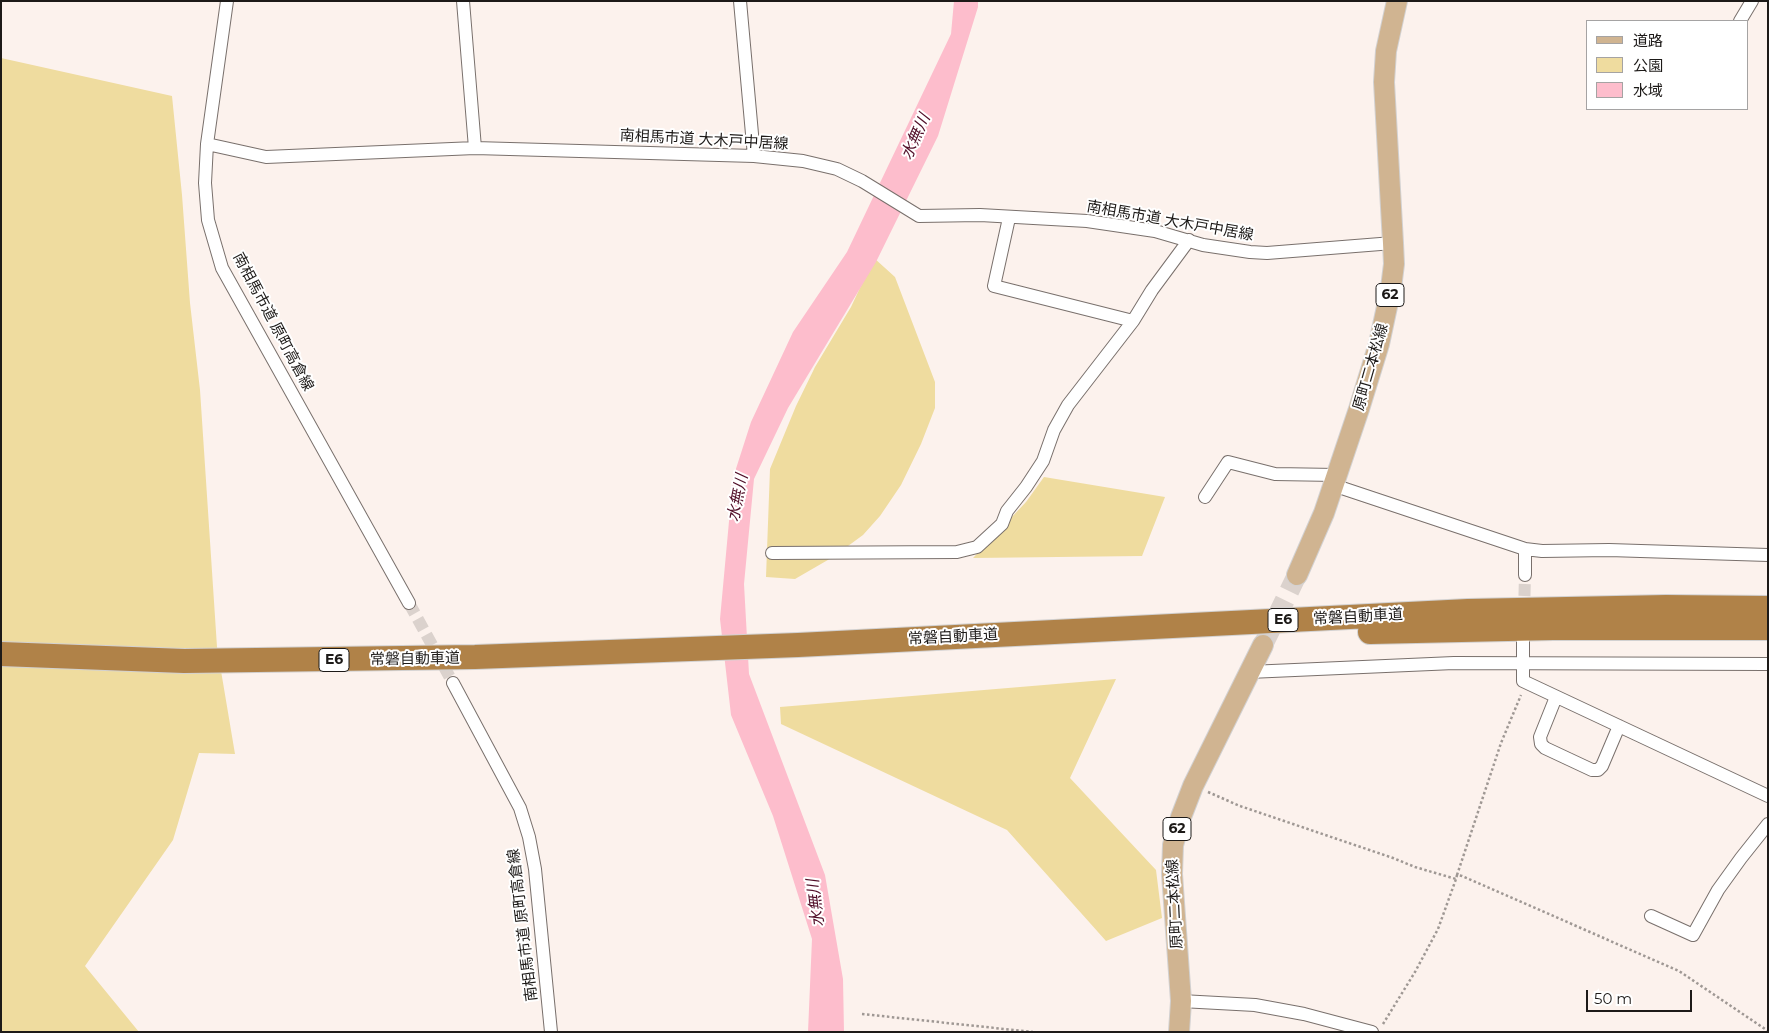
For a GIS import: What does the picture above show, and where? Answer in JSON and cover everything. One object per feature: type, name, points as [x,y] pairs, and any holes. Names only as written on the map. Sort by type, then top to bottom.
[{"type":"highway","name":"常磐自動車道","points":[[1,654],[194,661],[475,658],[798,645],[1468,611],[1666,607],[1768,608]]},
{"type":"highway","name":"常磐自動車道","points":[[798,645],[1553,628],[1768,628]]},
{"type":"main road","name":"原町二本松線","points":[[1297,575],[1324,513],[1359,409],[1379,344],[1391,288],[1394,264],[1384,82],[1386,52],[1397,1]]},
{"type":"main road","name":"原町二本松線","points":[[1179,1032],[1181,1000],[1172,874],[1173,844],[1193,786],[1263,645]]},
{"type":"street","name":"南相馬市道 原町高倉線","points":[[227,1],[207,144],[205,183],[208,220],[222,268],[409,603]]},
{"type":"street","points":[[463,1],[475,148]]},
{"type":"street","points":[[740,1],[754,156]]},
{"type":"street","points":[[1741,20],[1752,1]]},
{"type":"street","name":"南相馬市道 大木戸中居線","points":[[207,144],[266,157],[475,148],[754,156],[803,161],[837,169],[862,181],[920,216],[980,215],[1087,221],[1155,231],[1203,245],[1267,253],[1393,243]]},
{"type":"street","points":[[1009,218],[994,286],[1133,321]]},
{"type":"street","points":[[772,554],[957,552],[977,547],[1002,524],[1007,511],[1043,461],[1054,430],[1068,405],[1133,321],[1152,290],[1189,240]]},
{"type":"street","points":[[1205,497],[1228,462],[1275,474],[1335,480],[1525,549],[1542,551],[1609,550],[1768,555]]},
{"type":"street","points":[[1525,549],[1525,575]]},
{"type":"street","points":[[1523,642],[1523,681],[1526,683],[1768,796]]},
{"type":"street","points":[[1249,672],[1454,664],[1768,664]]},
{"type":"street","name":"南相馬市道 原町高倉線","points":[[453,684],[520,808],[529,837],[535,870],[551,1032]]},
{"type":"street","points":[[1556,697],[1540,737],[1542,744],[1545,748],[1592,770],[1598,770],[1602,766],[1620,726]]},
{"type":"street","points":[[1651,916],[1693,934],[1718,890],[1768,824]]},
{"type":"street","points":[[1181,1000],[1255,1005],[1377,1029]]},
{"type":"path","points":[[1377,1029],[1415,972],[1438,929],[1502,743],[1526,683]]},
{"type":"path","points":[[1193,786],[1240,806],[1415,867],[1456,877],[1678,971],[1768,1031]]},
{"type":"path","points":[[862,1014],[1032,1032]]},
{"type":"green space","points":[[1,58],[172,96],[190,303],[200,390],[217,647],[235,754],[199,753],[173,840],[85,966],[139,1032],[1,1032]]},
{"type":"green space","points":[[874,258],[895,277],[935,382],[935,408],[921,444],[901,485],[880,516],[863,535],[833,557],[795,579],[766,577],[770,469],[796,406],[815,367],[851,307]]},
{"type":"green space","points":[[1044,477],[1165,497],[1142,556],[973,558],[1026,502]]},
{"type":"green space","points":[[1116,679],[1070,778],[1156,870],[1162,918],[1106,941],[1007,830],[781,724],[780,707]]},
{"type":"water","name":"水無川","points":[[954,1],[978,1],[978,7],[938,136],[876,262],[788,408],[754,479],[744,584],[749,674],[825,875],[843,979],[844,1032],[808,1032],[812,939],[773,816],[731,715],[720,619],[733,478],[751,422],[793,332],[847,252],[951,34]]},
{"type":"tunnel","points":[[1263,645],[1297,575]]},
{"type":"tunnel","points":[[1524,614],[1525,575]]},
{"type":"tunnel","points":[[409,603],[453,683]]}]
